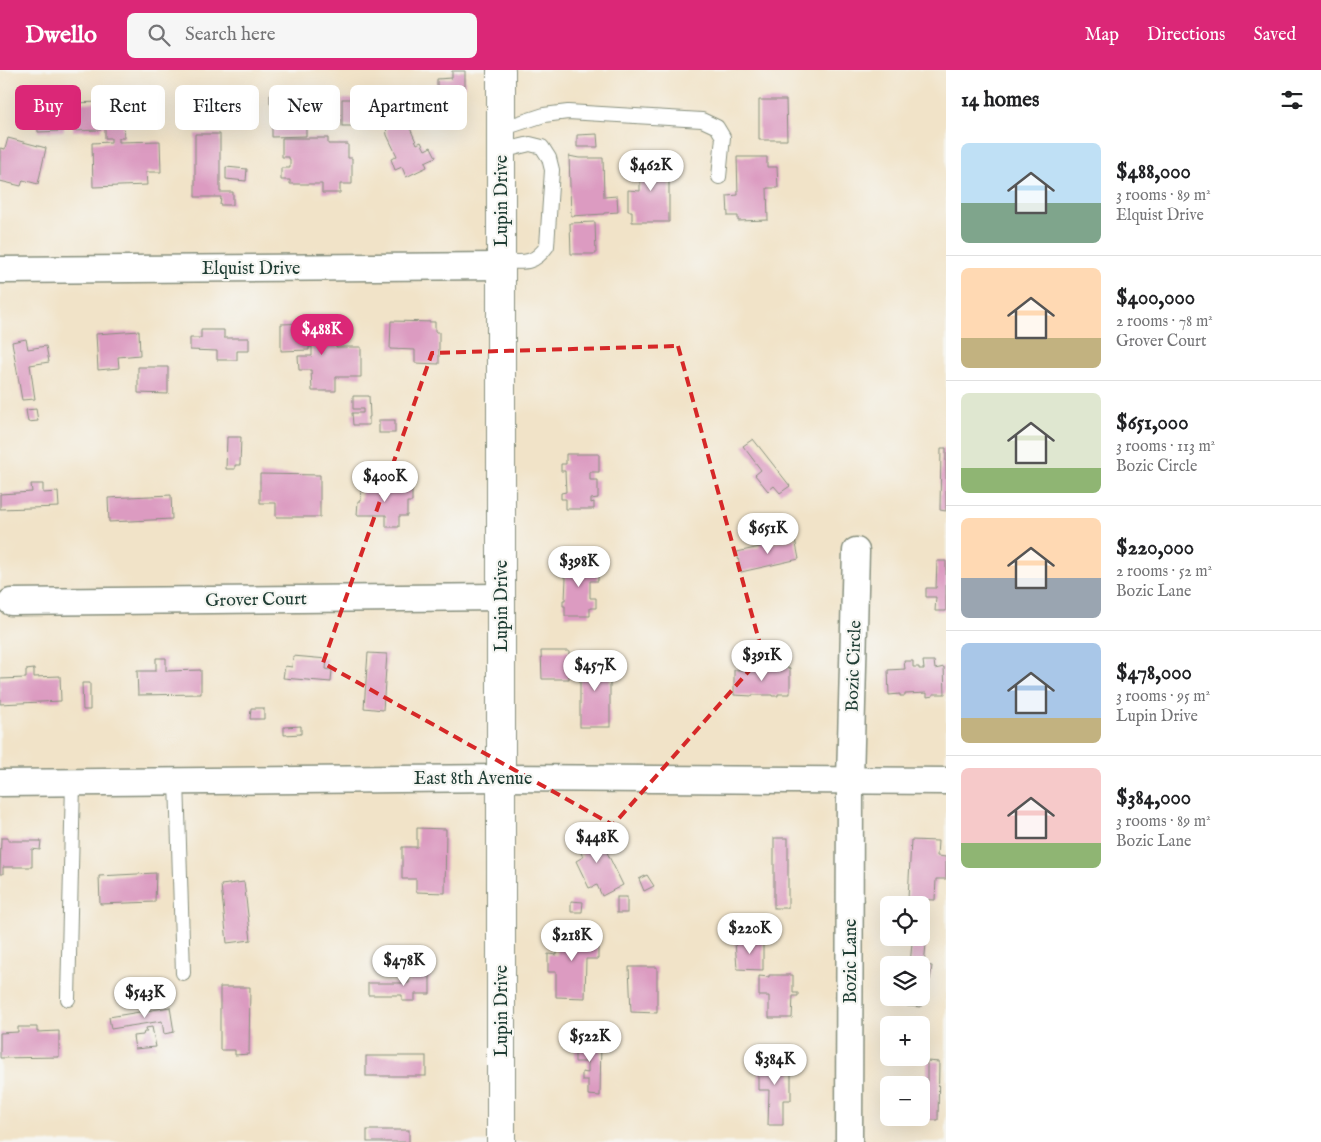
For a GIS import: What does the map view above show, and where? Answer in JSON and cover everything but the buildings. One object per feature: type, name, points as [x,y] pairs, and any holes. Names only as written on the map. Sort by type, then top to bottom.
[{"type":"street","name":"Lupin Drive","points":[[501,70],[501,1142]]},
{"type":"street","name":"Elquist Drive","points":[[0,270],[501,264]]},
{"type":"street","name":"Bozic Circle","points":[[850,780],[856,551]]},
{"type":"street","name":"Grover Court","points":[[11,602],[501,597]]},
{"type":"street","name":"East 8th Avenue","points":[[0,783],[501,778],[946,781]]},
{"type":"street","name":"Bozic Lane","points":[[849,1142],[850,780]]},
{"type":"lane","points":[[501,140],[544,115],[568,112],[702,120],[717,127],[723,137],[719,177]]},
{"type":"lane","points":[[501,140],[530,144],[542,148],[549,158],[552,170],[547,246],[540,257],[525,262],[501,264]]},
{"type":"lane","points":[[177,781],[184,973]]},
{"type":"lane","points":[[68,999],[73,782]]},
{"type":"highlighted area","points":[[678,346],[763,655],[613,825],[323,663],[432,353]]}]
